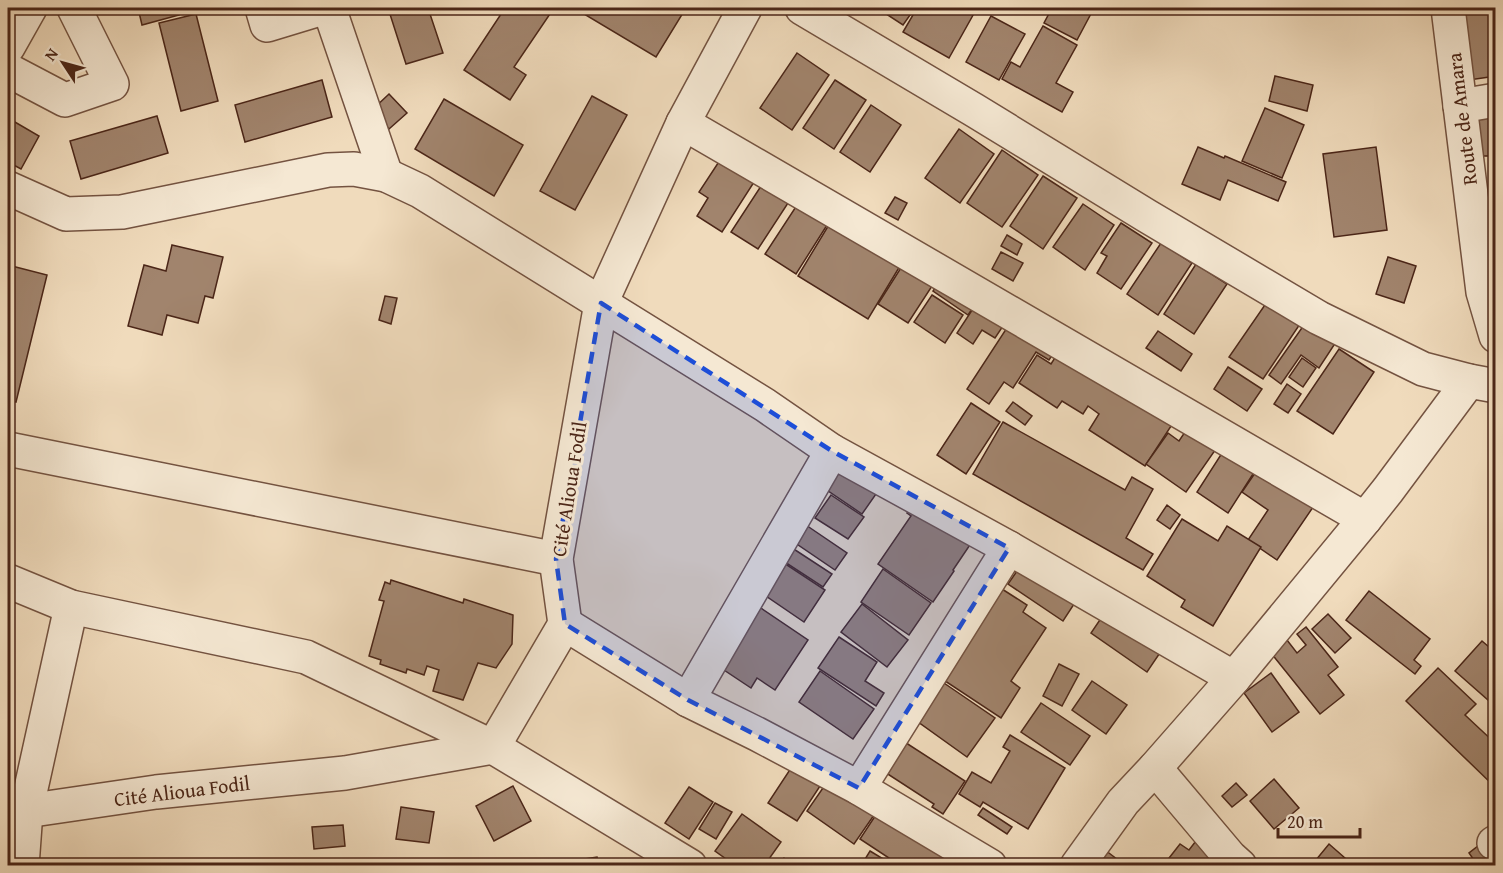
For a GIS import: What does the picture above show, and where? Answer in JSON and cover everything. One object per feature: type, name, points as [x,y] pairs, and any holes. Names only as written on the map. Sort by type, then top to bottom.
[{"type":"street","points":[[8,48],[30,8]]},
{"type":"street","points":[[8,70],[65,100],[112,84],[74,8]]},
{"type":"street","points":[[261,8],[267,25],[322,8]]},
{"type":"street","points":[[329,8],[386,175]]},
{"type":"street","name":"Cité Alioua Fodil","points":[[566,624],[556,559],[601,303],[683,123],[745,8]]},
{"type":"street","points":[[806,8],[1319,318],[1423,369],[1482,383],[1388,490],[1234,678],[1123,802],[1077,866]]},
{"type":"street","name":"Route de Amara","points":[[1448,8],[1483,292],[1496,336]]},
{"type":"street","points":[[1460,106],[1496,100]]},
{"type":"street","points":[[683,123],[1365,519]]},
{"type":"street","points":[[8,188],[66,214],[122,212],[255,183],[328,170],[354,169],[386,175],[420,191],[601,303],[765,405],[832,451],[1010,548],[1234,678]]},
{"type":"street","points":[[8,449],[556,559]]},
{"type":"street","points":[[688,700],[832,451]]},
{"type":"street","points":[[859,788],[1010,548]]},
{"type":"street","points":[[8,581],[71,607],[306,657],[493,747],[690,866]]},
{"type":"street","points":[[22,866],[17,809],[71,607]]},
{"type":"street","points":[[493,747],[566,624],[688,700],[859,788],[990,866]]},
{"type":"street","name":"Cité Alioua Fodil","points":[[17,809],[345,773],[493,747]]},
{"type":"street","points":[[1155,768],[1240,866]]},
{"type":"highlighted area","points":[[601,303],[832,451],[1009,548],[859,788],[688,700],[565,624],[556,559]]},
{"type":"building","points":[[138,8],[177,8],[179,15],[142,25]]},
{"type":"building","points":[[388,8],[428,8],[443,53],[406,64]]},
{"type":"building","points":[[505,8],[554,8],[514,67],[526,75],[510,100],[464,70]]},
{"type":"building","points":[[574,8],[686,8],[656,57]]},
{"type":"building","points":[[877,8],[915,8],[903,25]]},
{"type":"building","points":[[917,8],[977,8],[949,58],[903,32]]},
{"type":"building","points":[[1052,8],[1094,8],[1077,40],[1044,23]]},
{"type":"building","points":[[1459,8],[1496,8],[1496,76],[1469,80]]},
{"type":"building","points":[[196,14],[218,101],[181,111],[159,23]]},
{"type":"building","points":[[991,16],[1025,34],[999,80],[966,62]]},
{"type":"building","points":[[1043,26],[1077,45],[1056,83],[1073,92],[1062,112],[1002,79],[1011,62],[1020,67]]},
{"type":"building","points":[[797,53],[829,75],[792,130],[760,108]]},
{"type":"building","points":[[1275,76],[1313,85],[1307,111],[1269,101]]},
{"type":"building","points":[[322,80],[332,117],[245,142],[235,105]]},
{"type":"building","points":[[835,80],[866,100],[834,149],[803,128]]},
{"type":"building","points":[[389,94],[407,113],[389,129],[372,110]]},
{"type":"building","points":[[592,96],[627,115],[575,210],[540,191]]},
{"type":"building","points":[[444,99],[523,145],[494,196],[415,149]]},
{"type":"building","points":[[1476,101],[1496,101],[1496,156],[1475,156]]},
{"type":"building","points":[[871,105],[901,125],[870,172],[840,152]]},
{"type":"building","points":[[1265,108],[1304,125],[1282,178],[1242,161]]},
{"type":"building","points":[[157,116],[168,153],[81,179],[70,141]]},
{"type":"building","points":[[8,118],[39,136],[21,169],[8,162]]},
{"type":"building","points":[[959,129],[994,154],[960,203],[925,178]]},
{"type":"building","points":[[1198,147],[1286,182],[1278,201],[1228,180],[1220,200],[1182,184]]},
{"type":"building","points":[[1376,147],[1387,230],[1334,237],[1323,154]]},
{"type":"building","points":[[1002,150],[1038,175],[1002,227],[967,203]]},
{"type":"building","points":[[722,157],[756,179],[722,232],[697,216],[708,198],[699,192]]},
{"type":"building","points":[[1043,176],[1077,198],[1043,249],[1010,226]]},
{"type":"building","points":[[763,183],[790,200],[758,249],[731,232]]},
{"type":"building","points":[[895,197],[907,203],[898,220],[885,213]]},
{"type":"building","points":[[799,202],[829,222],[796,274],[765,254]]},
{"type":"building","points":[[1083,204],[1114,225],[1085,270],[1053,247]]},
{"type":"building","points":[[833,218],[903,261],[868,319],[798,276]]},
{"type":"building","points":[[1121,223],[1152,243],[1121,289],[1097,273],[1107,256],[1101,253]]},
{"type":"building","points":[[1007,235],[1022,244],[1017,255],[1001,246]]},
{"type":"building","points":[[1161,243],[1192,263],[1158,315],[1127,294]]},
{"type":"building","points":[[172,245],[223,257],[213,298],[205,296],[198,323],[167,315],[162,335],[128,326],[144,265],[166,271]]},
{"type":"building","points":[[1001,252],[1023,263],[1013,281],[992,269]]},
{"type":"building","points":[[1388,257],[1416,266],[1404,303],[1376,294]]},
{"type":"building","points":[[904,263],[934,283],[908,323],[878,304]]},
{"type":"building","points":[[1196,264],[1227,284],[1194,334],[1164,314]]},
{"type":"building","points":[[8,265],[47,275],[16,402],[8,400]]},
{"type":"building","points":[[945,274],[980,297],[968,315],[933,291]]},
{"type":"building","points":[[932,295],[963,315],[945,343],[914,322]]},
{"type":"building","points":[[982,295],[1011,314],[995,338],[982,330],[973,344],[957,333]]},
{"type":"building","points":[[385,296],[397,298],[391,324],[379,320]]},
{"type":"building","points":[[1269,299],[1302,321],[1263,379],[1229,357]]},
{"type":"building","points":[[1014,317],[1058,346],[1049,360],[1036,352],[1013,388],[1004,382],[989,404],[967,389]]},
{"type":"building","points":[[1306,322],[1336,342],[1319,368],[1301,355],[1281,384],[1269,375]]},
{"type":"building","points":[[1158,331],[1192,354],[1181,371],[1146,348]]},
{"type":"building","points":[[1062,347],[1175,420],[1145,466],[1089,430],[1099,414],[1088,406],[1083,414],[1062,401],[1057,408],[1019,383],[1037,355],[1051,364]]},
{"type":"building","points":[[1339,349],[1374,372],[1333,434],[1297,411]]},
{"type":"building","points":[[1302,358],[1316,368],[1303,387],[1289,377]]},
{"type":"building","points":[[1228,367],[1262,389],[1247,411],[1214,389]]},
{"type":"building","points":[[1287,384],[1301,394],[1288,413],[1274,404]]},
{"type":"building","points":[[1013,402],[1032,416],[1025,425],[1006,411]]},
{"type":"building","points":[[971,403],[1000,422],[966,474],[937,455]]},
{"type":"building","points":[[1003,422],[1125,490],[1132,477],[1153,489],[1126,538],[1153,554],[1143,570],[973,474]]},
{"type":"building","points":[[1189,426],[1218,446],[1186,492],[1146,464],[1168,433],[1179,441]]},
{"type":"building","points":[[1231,439],[1262,460],[1228,513],[1197,492]]},
{"type":"building","points":[[835,452],[883,484],[862,514],[815,482]]},
{"type":"building","points":[[1268,454],[1324,491],[1277,560],[1248,540],[1268,510],[1242,492]]},
{"type":"building","points":[[922,490],[980,530],[933,602],[878,564],[911,516],[907,513]]},
{"type":"building","points":[[831,495],[864,517],[848,539],[815,518]]},
{"type":"building","points":[[1167,505],[1180,515],[1170,529],[1157,520]]},
{"type":"building","points":[[1182,519],[1218,541],[1227,526],[1261,547],[1213,626],[1181,607],[1185,600],[1147,576]]},
{"type":"building","points":[[800,521],[847,553],[835,570],[788,538]]},
{"type":"building","points":[[783,542],[832,574],[823,587],[774,555]]},
{"type":"building","points":[[781,561],[825,590],[804,622],[760,592]]},
{"type":"building","points":[[1024,561],[1078,598],[1063,621],[1008,584]]},
{"type":"building","points":[[883,569],[931,603],[909,635],[861,602]]},
{"type":"building","points":[[391,580],[463,603],[464,599],[513,615],[512,644],[496,668],[478,663],[463,700],[433,691],[439,670],[427,666],[424,675],[407,669],[406,673],[380,664],[381,660],[369,656],[384,601],[379,600],[385,582],[390,584]]},
{"type":"building","points":[[991,582],[1027,605],[1023,612],[1046,628],[1011,681],[1020,688],[1001,718],[939,677]]},
{"type":"building","points":[[1369,591],[1430,639],[1414,660],[1421,666],[1415,674],[1346,620]]},
{"type":"building","points":[[749,600],[808,640],[775,690],[757,678],[751,688],[712,662]]},
{"type":"building","points":[[1112,602],[1168,641],[1147,672],[1091,633]]},
{"type":"building","points":[[862,604],[908,640],[887,667],[841,632]]},
{"type":"building","points":[[1328,614],[1351,638],[1335,653],[1312,629]]},
{"type":"building","points":[[1306,627],[1338,667],[1328,675],[1344,695],[1320,714],[1271,653],[1287,640],[1297,653],[1306,645],[1297,634]]},
{"type":"building","points":[[839,637],[877,662],[865,681],[884,693],[876,706],[818,668]]},
{"type":"building","points":[[1482,641],[1496,653],[1496,707],[1455,671]]},
{"type":"building","points":[[1059,664],[1079,674],[1062,706],[1043,696]]},
{"type":"building","points":[[1438,668],[1476,704],[1465,715],[1496,744],[1496,788],[1406,701]]},
{"type":"building","points":[[820,671],[874,709],[853,739],[799,702]]},
{"type":"building","points":[[1271,673],[1299,712],[1272,732],[1244,693]]},
{"type":"building","points":[[941,681],[995,718],[967,757],[914,719]]},
{"type":"building","points":[[1092,681],[1127,705],[1106,734],[1072,710]]},
{"type":"building","points":[[1041,703],[1090,736],[1070,765],[1021,732]]},
{"type":"building","points":[[1010,735],[1065,768],[1028,829],[983,802],[980,807],[959,794],[972,772],[991,783],[1010,751],[1003,747]]},
{"type":"building","points":[[900,739],[965,781],[943,814],[932,807],[934,804],[880,769]]},
{"type":"building","points":[[799,756],[828,774],[797,821],[768,803]]},
{"type":"building","points":[[834,772],[881,805],[854,844],[807,811]]},
{"type":"building","points":[[1274,779],[1299,808],[1274,829],[1250,801]]},
{"type":"building","points":[[1236,783],[1247,795],[1232,807],[1222,796]]},
{"type":"building","points":[[513,786],[531,821],[494,841],[476,806]]},
{"type":"building","points":[[689,787],[713,802],[689,839],[665,823]]},
{"type":"building","points":[[715,803],[732,812],[716,839],[699,829]]},
{"type":"building","points":[[883,804],[965,866],[901,866],[860,839]]},
{"type":"building","points":[[401,807],[434,812],[429,843],[396,839]]},
{"type":"building","points":[[983,808],[1012,827],[1007,834],[978,815]]},
{"type":"building","points":[[742,814],[781,842],[764,866],[736,866],[715,851]]},
{"type":"building","points":[[343,825],[345,846],[314,849],[312,827]]},
{"type":"building","points":[[1496,832],[1496,866],[1478,866],[1469,853]]},
{"type":"building","points":[[1199,837],[1236,866],[1171,866],[1166,862],[1180,844],[1189,850]]},
{"type":"building","points":[[1329,844],[1353,865],[1311,866]]},
{"type":"building","points":[[1105,850],[1126,866],[1094,866]]},
{"type":"building","points":[[870,851],[890,863],[889,866],[862,864]]},
{"type":"building","points":[[597,857],[599,866],[531,866],[558,863]]},
{"type":"building","points":[[784,858],[795,866],[779,866]]},
{"type":"building","points":[[607,863],[642,863],[642,866],[607,866]]}]
